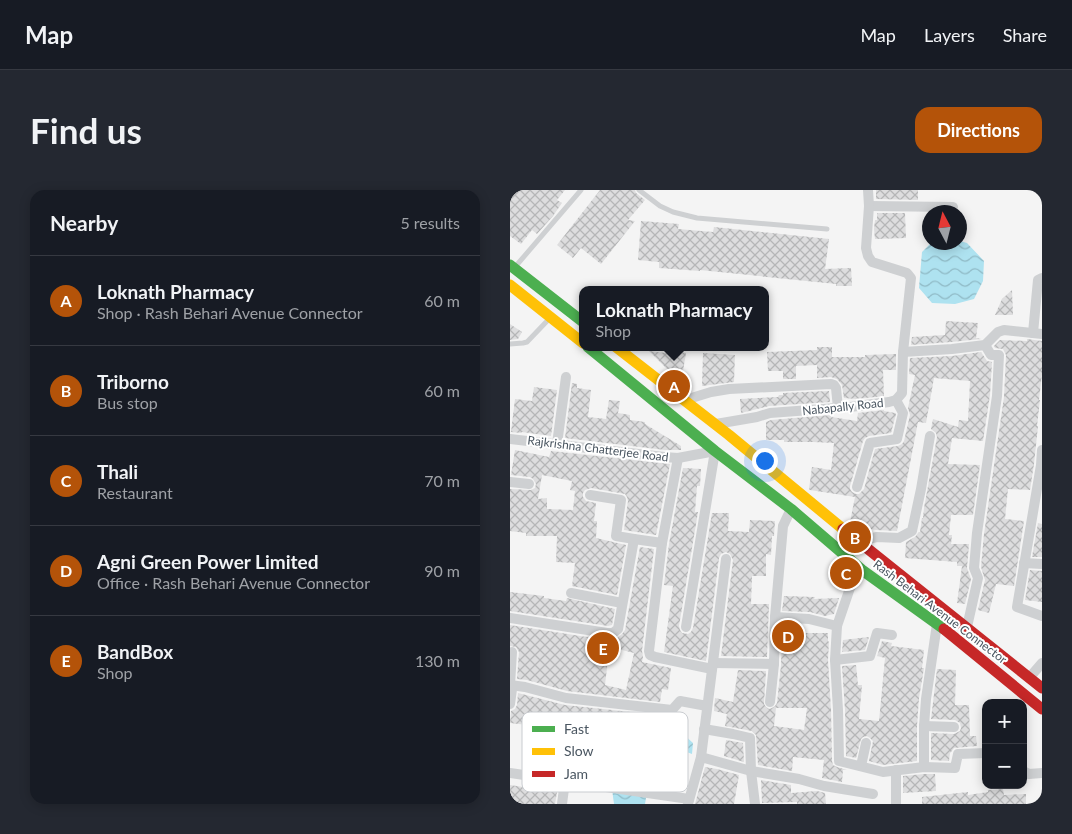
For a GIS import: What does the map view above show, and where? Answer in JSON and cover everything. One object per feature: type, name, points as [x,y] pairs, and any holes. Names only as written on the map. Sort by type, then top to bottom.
[{"type":"main road","points":[[512,266],[579,319]]},
{"type":"main road","points":[[510,285],[579,340]]},
{"type":"main road","name":"Rash Behari Avenue Connector","points":[[594,351],[722,443],[802,496],[1042,688]]},
{"type":"main road","name":"Rash Behari Avenue Connector","points":[[621,351],[716,424],[722,443],[791,508],[862,570],[937,624],[1042,709]]},
{"type":"street","points":[[868,190],[869,206],[922,207]]},
{"type":"street","name":"Nabapally Road","points":[[716,424],[770,414],[889,402],[896,400],[902,393],[911,278],[907,273],[872,262],[868,256],[866,248],[869,206]]},
{"type":"street","points":[[904,352],[952,349],[985,344],[998,332],[1004,330],[1038,333],[1038,280],[1042,278]]},
{"type":"street","points":[[967,627],[978,578],[974,568],[976,542],[998,380],[999,356],[991,355],[985,344]]},
{"type":"street","points":[[557,444],[566,377]]},
{"type":"street","points":[[685,400],[729,389],[831,384],[836,388],[838,408]]},
{"type":"street","points":[[858,487],[870,443],[897,439],[903,413],[896,400]]},
{"type":"street","points":[[859,541],[877,537],[899,538],[912,530],[930,436]]},
{"type":"street","name":"Rajkrishna Chatterjee Road","points":[[510,439],[678,458],[722,443]]},
{"type":"street","points":[[686,627],[722,443]]},
{"type":"street","points":[[1042,450],[1017,607],[1042,616]]},
{"type":"street","points":[[678,458],[662,543],[650,655],[655,658],[712,666],[774,664]]},
{"type":"street","points":[[510,482],[529,484]]},
{"type":"street","points":[[590,495],[621,500],[616,536],[662,543]]},
{"type":"street","points":[[770,702],[774,673],[775,617],[783,526],[791,508]]},
{"type":"street","points":[[510,618],[607,633],[618,629],[634,539]]},
{"type":"street","points":[[630,792],[688,802],[701,757],[726,558]]},
{"type":"street","points":[[1024,562],[1042,564]]},
{"type":"street","points":[[862,570],[850,588],[837,626],[835,660],[839,762],[883,772],[924,768],[955,768],[958,754],[982,753]]},
{"type":"street","points":[[571,593],[622,603]]},
{"type":"street","points":[[775,617],[809,619],[837,626]]},
{"type":"street","points":[[924,768],[926,699],[937,624]]},
{"type":"street","points":[[835,660],[870,656],[877,632],[892,635]]},
{"type":"street","points":[[510,704],[512,652]]},
{"type":"street","points":[[1029,678],[1042,663]]},
{"type":"street","points":[[510,685],[566,698],[662,709],[672,710],[680,701],[707,706]]},
{"type":"street","points":[[924,726],[954,727]]},
{"type":"street","points":[[704,729],[750,738],[755,804]]},
{"type":"street","points":[[861,766],[866,743]]},
{"type":"street","points":[[701,757],[751,771],[873,794]]},
{"type":"street","points":[[896,770],[896,804]]},
{"type":"street","points":[[1027,773],[1042,773]]},
{"type":"lane","points":[[512,266],[582,190]]},
{"type":"lane","points":[[639,190],[660,206],[673,212],[697,218],[827,229]]},
{"type":"lane","points":[[510,344],[528,342],[550,317]]},
{"type":"water","points":[[967,243],[984,261],[983,281],[974,299],[955,304],[932,303],[919,288],[922,252],[924,250],[967,250]]},
{"type":"water","points":[[688,738],[693,743],[692,754],[688,752]]},
{"type":"water","points":[[612,792],[647,792],[645,804],[614,804]]},
{"type":"building","points":[[510,190],[565,190],[557,200],[562,203],[553,216],[537,234],[532,230],[521,244],[510,236]]},
{"type":"building","points":[[600,190],[635,190],[645,200],[628,220],[635,221],[601,264],[581,248],[573,258],[557,245]]},
{"type":"building","points":[[876,190],[918,190],[918,200],[876,199]]},
{"type":"building","points":[[877,213],[905,213],[906,238],[875,239],[874,229]]},
{"type":"building","points":[[641,221],[679,224],[678,229],[713,232],[714,227],[829,239],[825,269],[851,268],[852,286],[836,286],[836,284],[700,270],[659,268],[659,262],[638,260]]},
{"type":"building","points":[[1012,290],[1013,315],[995,315],[1002,299]]},
{"type":"building","points":[[946,321],[978,323],[976,338],[981,339],[911,345],[912,337],[945,335]]},
{"type":"building","points":[[510,324],[522,332],[518,339],[510,340]]},
{"type":"building","points":[[1027,339],[1042,341],[1042,374],[1034,464],[1030,490],[1008,489],[1005,519],[1024,521],[1014,586],[996,584],[989,613],[978,610],[985,580],[981,567],[984,534],[1004,397],[1006,355],[1003,349],[995,348],[994,346],[1000,340],[1027,341]]},
{"type":"building","points":[[817,347],[832,347],[832,357],[865,357],[865,355],[896,354],[896,370],[883,370],[884,396],[856,399],[844,398],[842,385],[837,379],[831,377],[817,378],[817,365],[796,366],[796,379],[783,379],[783,371],[768,371],[767,352],[817,350]]},
{"type":"building","points":[[649,351],[673,354],[674,351],[686,353],[682,377],[669,374],[670,372]]},
{"type":"building","points":[[981,352],[987,361],[992,362],[990,395],[983,441],[952,438],[948,464],[980,465],[973,515],[951,515],[949,535],[952,535],[951,544],[969,544],[967,568],[971,579],[965,604],[957,603],[962,566],[957,566],[957,562],[905,558],[906,542],[920,532],[923,518],[937,437],[936,433],[931,429],[933,419],[958,427],[959,420],[968,421],[970,381],[934,378],[926,423],[918,422],[897,531],[857,527],[850,522],[855,497],[809,489],[812,467],[831,470],[834,443],[766,440],[766,422],[831,415],[831,417],[857,421],[858,413],[884,410],[895,413],[891,433],[869,436],[863,441],[850,486],[852,492],[859,494],[864,489],[875,449],[898,446],[904,441],[910,415],[908,408],[915,375],[909,374],[910,358],[952,356]]},
{"type":"building","points":[[703,353],[735,355],[734,382],[702,386]]},
{"type":"building","points":[[572,383],[577,384],[577,388],[591,390],[588,417],[606,419],[609,400],[620,401],[618,413],[630,415],[630,420],[645,422],[645,424],[681,446],[681,450],[665,450],[565,438]]},
{"type":"building","points":[[534,387],[557,390],[551,436],[511,432],[515,399],[532,401]]},
{"type":"building","points":[[829,391],[830,402],[769,406],[741,413],[740,399],[778,397],[783,395],[783,393]]},
{"type":"building","points":[[515,450],[549,457],[551,451],[670,464],[656,535],[624,530],[628,501],[625,494],[591,488],[583,493],[586,501],[596,503],[594,521],[597,521],[596,538],[626,545],[617,595],[572,586],[575,563],[556,562],[557,536],[526,536],[526,533],[510,531],[510,489],[531,490],[535,488],[536,484],[530,477],[511,475]],"holes":[[[542,475],[572,481],[570,490],[575,491],[573,510],[547,509],[547,498],[538,499]]]},
{"type":"building","points":[[683,468],[701,469],[700,486],[697,486],[695,512],[698,512],[679,626],[680,630],[682,633],[688,634],[693,628],[712,513],[729,513],[728,531],[749,532],[750,520],[775,521],[771,555],[766,554],[766,576],[752,576],[751,604],[769,604],[767,657],[721,656],[733,560],[730,554],[726,552],[721,554],[719,558],[706,661],[664,652],[673,586],[664,585],[669,544]]},
{"type":"building","points":[[1038,523],[1042,524],[1042,557],[1032,557]]},
{"type":"building","points":[[640,547],[654,549],[642,662],[671,668],[668,690],[662,689],[660,702],[567,691],[517,679],[519,652],[516,647],[510,646],[510,625],[606,640],[614,640],[625,630]],"holes":[[[610,647],[634,653],[626,690],[605,685]]]},
{"type":"building","points":[[1030,570],[1042,571],[1042,602],[1025,600]]},
{"type":"building","points":[[510,592],[566,601],[567,598],[615,609],[612,625],[608,626],[510,611]]},
{"type":"building","points":[[784,596],[815,597],[814,599],[839,598],[834,614],[825,616],[810,612],[782,611]]},
{"type":"building","points":[[782,633],[828,633],[832,761],[833,765],[847,770],[843,770],[842,782],[822,778],[824,760],[793,757],[792,771],[758,765],[756,735],[752,731],[725,726],[727,714],[714,711],[715,698],[733,702],[738,670],[766,671],[764,704],[769,709],[775,706],[777,703]],"holes":[[[776,708],[807,708],[804,730],[774,726]]]},
{"type":"building","points":[[869,637],[865,650],[842,652],[843,640]]},
{"type":"building","points":[[882,641],[892,643],[891,646],[924,650],[922,668],[924,668],[917,726],[917,761],[883,765],[869,761],[873,741],[867,736],[861,739],[856,758],[846,756],[842,666],[856,665],[858,685],[862,685],[859,719],[879,721],[885,658],[877,656]]},
{"type":"building","points":[[937,669],[956,670],[955,705],[969,705],[970,736],[976,736],[977,746],[954,748],[950,753],[949,761],[931,760],[931,733],[954,734],[960,731],[961,728],[960,723],[955,720],[931,719]]},
{"type":"building","points":[[518,693],[565,705],[631,712],[522,712],[522,724],[510,723],[511,711],[517,705]]},
{"type":"building","points":[[726,740],[743,743],[744,762],[724,756]]},
{"type":"building","points":[[705,767],[739,775],[734,804],[695,804]]},
{"type":"building","points":[[935,774],[936,791],[903,793],[903,776]]},
{"type":"building","points":[[761,780],[791,785],[791,793],[817,791],[825,793],[826,804],[797,804],[797,802],[762,803]]},
{"type":"building","points":[[510,785],[522,787],[522,792],[557,792],[555,804],[510,804]]},
{"type":"building","points":[[1003,789],[1004,795],[1026,794],[1026,804],[922,804],[922,797],[968,792],[968,795],[988,792],[988,790]]},
{"type":"traffic: fast","points":[[510,265],[579,319]]},
{"type":"traffic: fast","points":[[593,351],[715,451],[791,509],[862,570],[944,629]]},
{"type":"traffic: slow","points":[[510,285],[579,340]]},
{"type":"traffic: slow","points":[[621,351],[729,435],[843,529]]},
{"type":"traffic: jam","points":[[843,529],[1042,688]]},
{"type":"traffic: jam","points":[[944,629],[1042,709]]},
{"type":"place","name":"Loknath Pharmacy","points":[[674,386]]},
{"type":"place","name":"Triborno","points":[[855,537]]},
{"type":"place","name":"Thali","points":[[846,573]]},
{"type":"place","name":"Agni Green Power Limited","points":[[788,636]]},
{"type":"place","name":"BandBox","points":[[603,648]]}]
